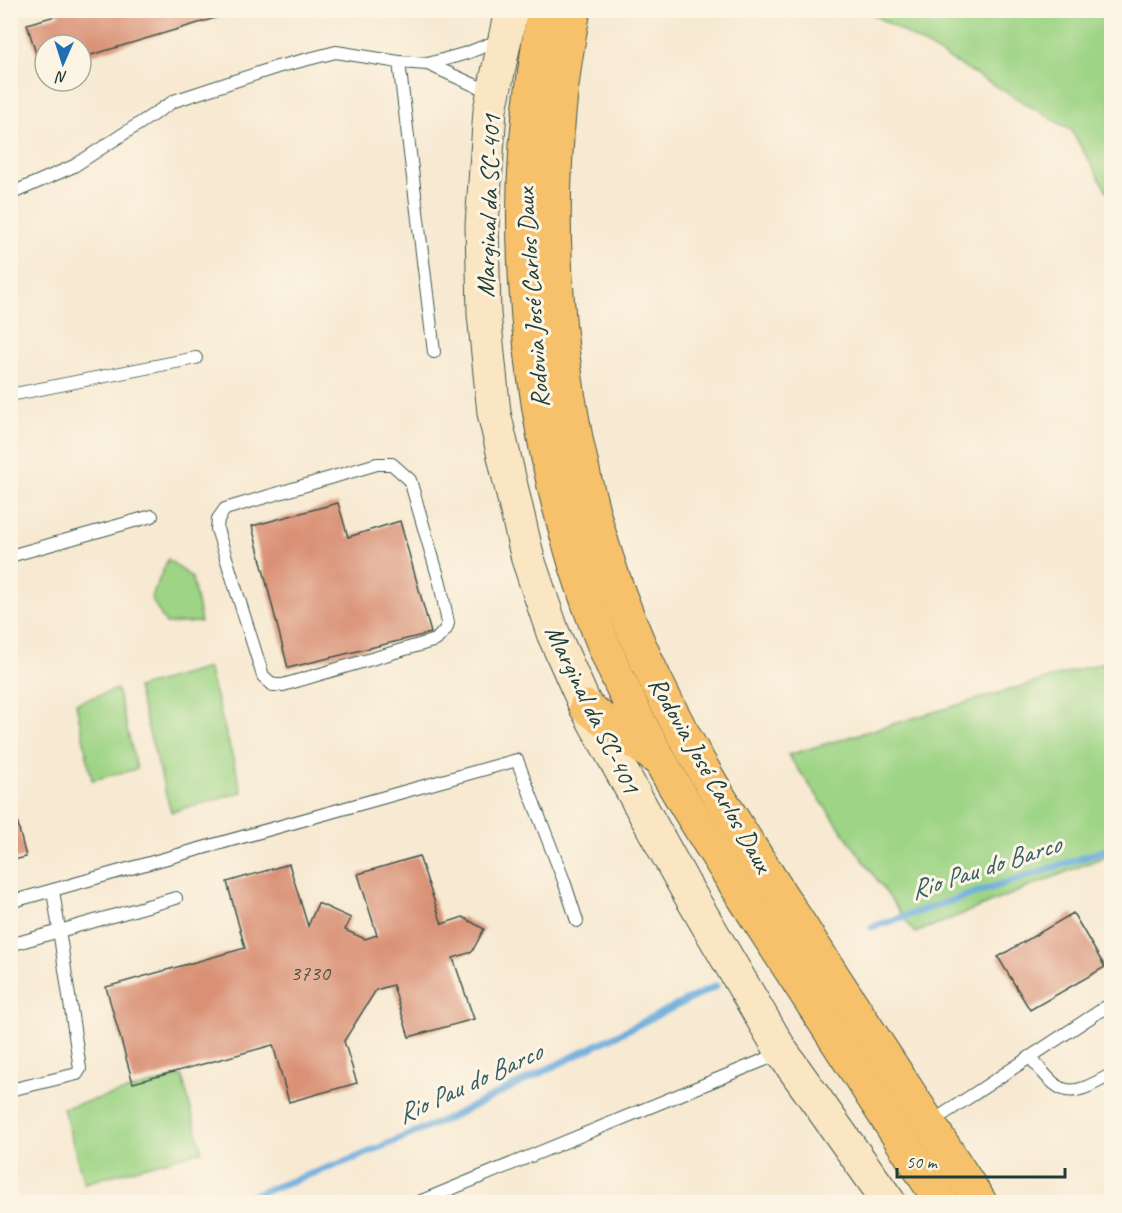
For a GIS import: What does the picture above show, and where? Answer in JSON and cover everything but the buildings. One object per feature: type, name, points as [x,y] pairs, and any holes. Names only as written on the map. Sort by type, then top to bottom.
[{"type":"highway","name":"Rodovia José Carlos Daux","points":[[544,10],[529,102],[524,169],[523,247],[536,397],[549,470],[578,574],[600,635],[658,759],[732,880],[941,1203]]},
{"type":"highway","name":"Rodovia José Carlos Daux","points":[[574,10],[564,60],[554,175],[555,263],[559,323],[568,388],[582,463],[607,556],[628,616],[655,679],[715,793],[980,1203]]},
{"type":"highway","points":[[586,707],[658,759]]},
{"type":"main road","name":"Marginal da SC-401","points":[[508,24],[490,110],[482,225],[484,314],[494,412],[528,559],[553,633],[586,707],[686,888],[782,1053],[889,1203]]},
{"type":"lane","points":[[10,194],[74,166],[174,100],[277,67],[336,52],[428,64],[467,53],[508,24]]},
{"type":"lane","points":[[399,62],[434,352]]},
{"type":"lane","points":[[428,64],[494,93]]},
{"type":"lane","points":[[10,395],[196,358]]},
{"type":"lane","points":[[377,464],[392,464],[410,480],[440,583],[448,623],[446,629],[436,640],[283,685],[273,685],[263,676],[217,529],[218,519],[225,509],[377,464]]},
{"type":"lane","points":[[10,556],[152,516]]},
{"type":"lane","points":[[10,902],[517,760],[577,921]]},
{"type":"lane","points":[[10,1090],[77,1074],[80,1069],[53,890]]},
{"type":"lane","points":[[10,945],[176,898]]},
{"type":"lane","points":[[929,1124],[1112,1003]]},
{"type":"lane","points":[[419,1203],[782,1053]]},
{"type":"lane","points":[[1030,1057],[1058,1088],[1072,1091],[1092,1086],[1112,1074]]},
{"type":"green space","points":[[867,11],[1111,11],[1111,198],[1071,130]]},
{"type":"green space","points":[[168,559],[192,578],[201,622],[166,624],[151,598]]},
{"type":"green space","points":[[1111,660],[1111,854],[915,933],[788,755]]},
{"type":"green space","points":[[208,668],[242,792],[171,812],[137,688]]},
{"type":"green space","points":[[117,689],[137,769],[92,780],[76,703]]},
{"type":"green space","points":[[182,1076],[202,1151],[84,1183],[63,1108]]},
{"type":"waterway","name":"Rio Pau do Barco","points":[[872,927],[1112,848]]},
{"type":"waterway","name":"Rio Pau do Barco","points":[[234,1202],[355,1158],[449,1118],[716,986]]}]
